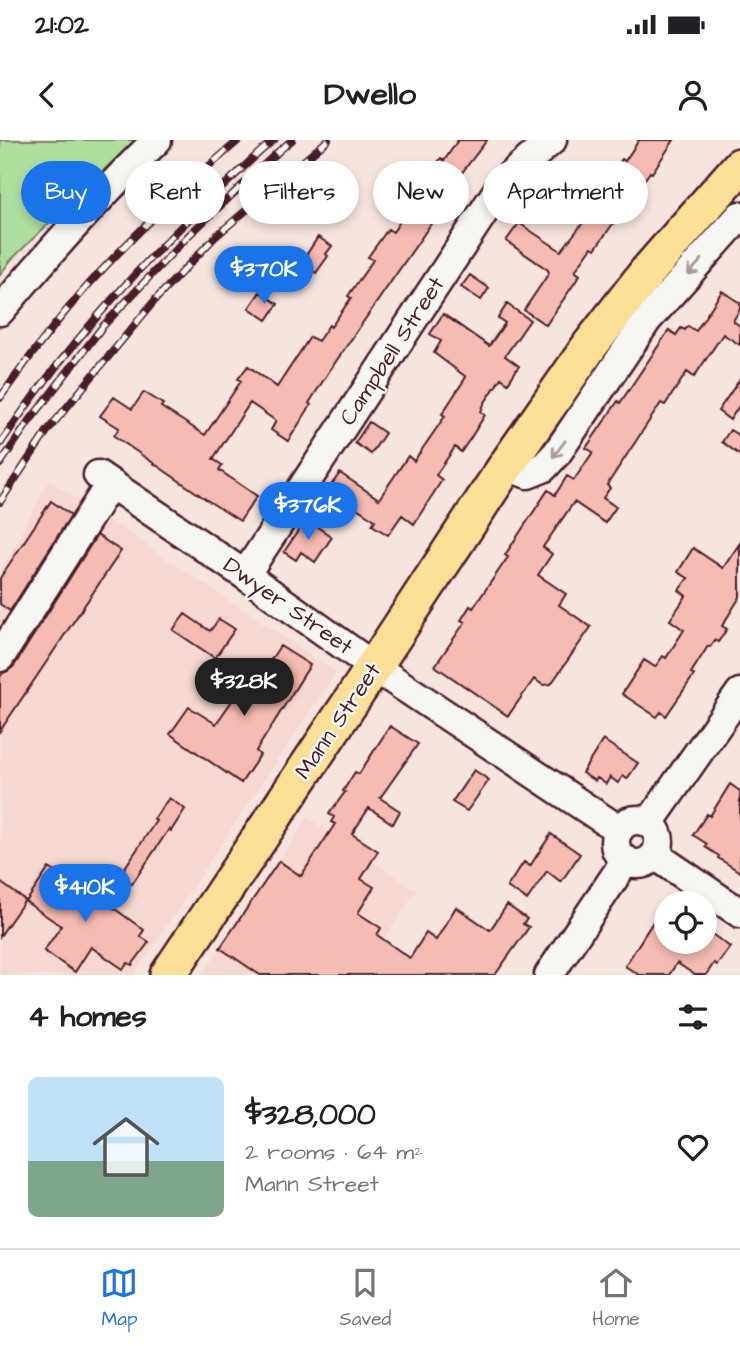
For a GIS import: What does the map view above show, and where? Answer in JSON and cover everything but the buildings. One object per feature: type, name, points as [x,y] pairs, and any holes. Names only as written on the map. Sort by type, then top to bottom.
[{"type":"main road","name":"Mann Street","points":[[167,975],[506,466],[618,308],[740,166]]},
{"type":"street","points":[[0,311],[90,206],[157,140]]},
{"type":"street","name":"Campbell Street","points":[[245,575],[504,181],[552,140]]},
{"type":"street","points":[[506,466],[528,474],[543,468],[557,453],[647,320],[740,216]]},
{"type":"street","name":"Dwyer Street","points":[[0,657],[104,480],[245,575],[374,667],[619,830]]},
{"type":"street","points":[[649,823],[740,692]]},
{"type":"street","points":[[629,821],[649,823],[658,834],[655,855],[645,862],[632,863],[626,860],[615,843],[619,830],[629,821]]},
{"type":"street","points":[[655,855],[740,913]]},
{"type":"street","points":[[549,975],[626,860]]},
{"type":"shaded area","points":[[49,480],[336,672],[134,975],[0,975],[0,573]]},
{"type":"shaded area","points":[[308,818],[416,891],[360,975],[202,975]]},
{"type":"green space","points":[[0,140],[135,140],[111,163],[111,161],[21,161],[21,224],[48,224],[11,260],[0,275]]},
{"type":"railway","points":[[0,398],[49,332],[103,269],[169,203],[239,140]]},
{"type":"railway","points":[[0,444],[48,377],[100,313],[185,223],[274,140]]},
{"type":"railway","points":[[0,464],[103,326],[188,236],[292,140]]},
{"type":"railway","points":[[0,502],[48,430],[156,299],[215,237],[328,140]]}]
